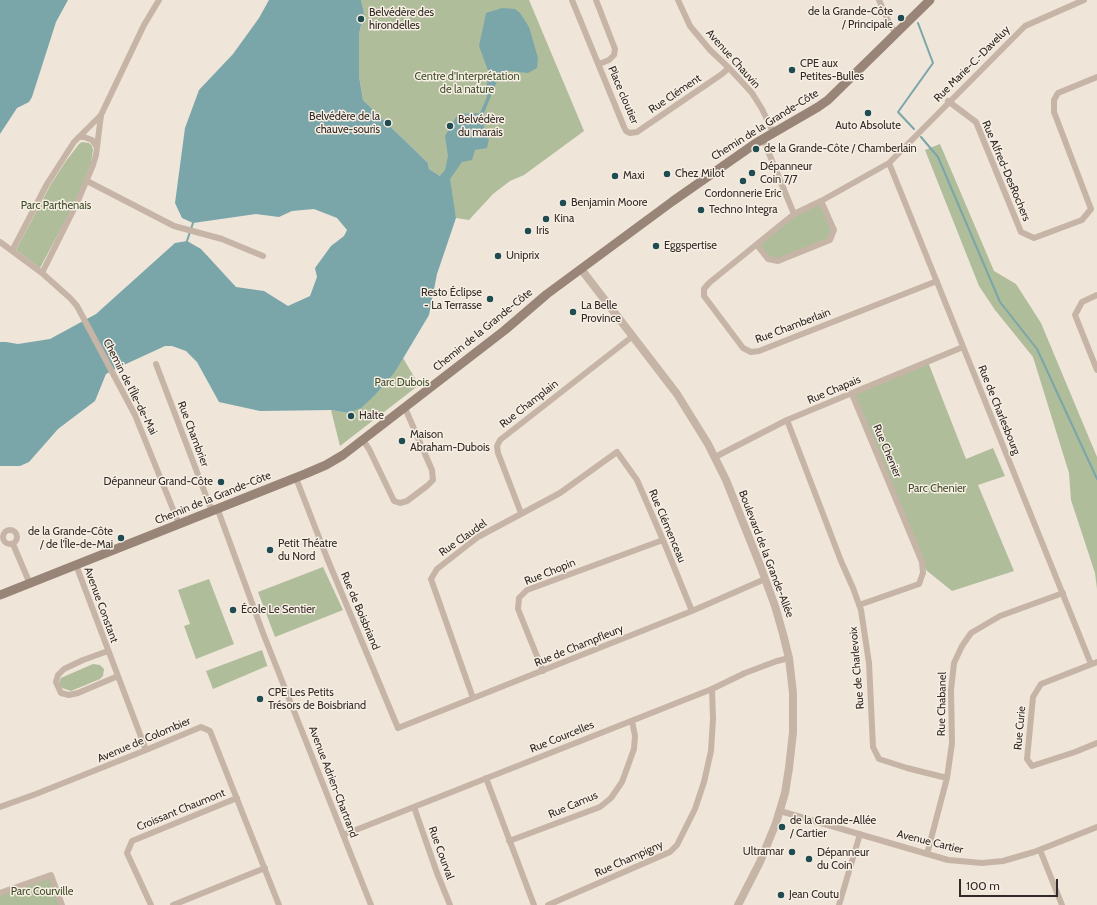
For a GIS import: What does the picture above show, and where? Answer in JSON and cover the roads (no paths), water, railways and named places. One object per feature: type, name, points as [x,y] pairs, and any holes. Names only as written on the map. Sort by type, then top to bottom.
[{"type":"main road","name":"Chemin de la Grande-Côte","points":[[0,595],[296,478],[332,461],[363,440],[512,325],[543,297],[687,191],[773,132],[831,98],[930,0]]},
{"type":"street","points":[[42,274],[77,203],[93,165],[101,115],[144,25],[160,0]]},
{"type":"street","name":"Place cloutier","points":[[572,0],[624,127],[630,134]]},
{"type":"street","name":"Place cloutier","points":[[596,0],[615,49],[614,55],[609,60],[599,64]]},
{"type":"street","name":"Avenue Chauvin","points":[[678,0],[690,26],[710,50],[729,68],[754,97],[773,132]]},
{"type":"street","points":[[879,0],[890,26],[896,33]]},
{"type":"street","name":"Rue Marie-C.-Daveluy","points":[[889,163],[948,101],[1025,26],[1084,0]]},
{"type":"street","name":"Rue Clément","points":[[630,134],[637,132],[729,68]]},
{"type":"street","name":"Rue Alfred-DesRochers","points":[[948,101],[976,122],[1021,232],[1034,238],[1082,220],[1091,209],[1054,112],[1054,100],[1058,93],[1097,77]]},
{"type":"street","points":[[12,251],[47,184],[74,142],[101,115]]},
{"type":"street","points":[[79,137],[89,138],[97,147]]},
{"type":"street","points":[[763,139],[794,214]]},
{"type":"street","name":"Rue Chamberlain","points":[[889,163],[821,201],[794,214],[709,282],[704,289],[704,296],[743,348],[751,352],[758,351],[937,281]]},
{"type":"street","name":"Rue de Charlesbourg","points":[[889,163],[1062,593],[1094,663]]},
{"type":"street","points":[[87,181],[174,226],[222,239],[263,256]]},
{"type":"street","points":[[757,245],[768,259],[778,261],[830,240],[834,230],[821,201]]},
{"type":"street","name":"Chemin de l'Île-de-Mai","points":[[0,242],[42,274],[70,298],[82,316],[138,422],[179,524]]},
{"type":"street","name":"Boulevard de la Grande-Allée","points":[[581,269],[633,336],[698,425],[716,457],[780,620],[789,658],[793,693],[793,732],[789,768],[780,811],[760,862],[738,905]]},
{"type":"street","points":[[1097,295],[1082,302],[1075,315],[1097,370]]},
{"type":"street","name":"Rue Champlain","points":[[522,513],[498,453],[497,446],[500,440],[633,336]]},
{"type":"street","name":"Rue Chapais","points":[[716,457],[787,420],[963,347]]},
{"type":"street","name":"Rue Chambrier","points":[[156,364],[210,506],[214,510]]},
{"type":"street","name":"Rue Chenier","points":[[852,394],[922,562],[923,574],[919,584],[859,605]]},
{"type":"street","points":[[363,440],[369,449],[394,501],[400,503],[407,501],[427,486],[433,480],[434,473],[405,408]]},
{"type":"street","name":"Rue de Charlevoix","points":[[787,420],[859,605],[869,663],[873,747],[879,758],[907,768],[947,778]]},
{"type":"street","name":"Rue Claudel","points":[[473,698],[432,579],[437,569],[478,537],[542,504],[618,452]]},
{"type":"street","name":"Rue Clémenceau","points":[[618,452],[637,480],[692,612]]},
{"type":"street","name":"Rue de Boisbriand","points":[[296,478],[327,558],[398,728]]},
{"type":"street","name":"Avenue Adrien-Chartrand","points":[[214,510],[221,520],[263,634],[371,905]]},
{"type":"street","name":"Rue Chopin","points":[[543,671],[518,609],[519,598],[527,590],[663,540]]},
{"type":"street","points":[[13,544],[30,584]]},
{"type":"street","name":"Avenue Constant","points":[[76,565],[146,750]]},
{"type":"street","name":"Rue de Champfleury","points":[[398,728],[692,612],[765,579]]},
{"type":"street","name":"Rue Chabanel","points":[[927,854],[947,778],[952,743],[951,690],[954,663],[962,646],[971,633],[1000,616],[1062,593]]},
{"type":"street","name":"Avenue Constant","points":[[108,651],[83,660],[64,670],[58,675],[56,682],[61,693],[69,695],[78,693],[118,676]]},
{"type":"street","name":"Rue Courcelles","points":[[343,835],[712,689],[745,673],[789,658]]},
{"type":"street","name":"Rue Curie","points":[[1094,663],[1041,684],[1033,697],[1028,759],[1032,766],[1097,743]]},
{"type":"street","name":"Rue Champigny","points":[[548,905],[670,852],[677,846],[695,809],[704,782],[711,751],[713,719],[712,689]]},
{"type":"street","name":"Rue Camus","points":[[510,840],[600,807],[611,798],[622,782],[634,749],[635,736],[632,721]]},
{"type":"street","name":"Avenue de Colombier","points":[[0,807],[36,794],[201,727],[210,731],[279,905]]},
{"type":"street","points":[[486,778],[534,905]]},
{"type":"street","name":"Croissant Chaumont","points":[[151,905],[127,854],[132,841],[237,798]]},
{"type":"street","name":"Rue Courval","points":[[414,807],[450,905]]},
{"type":"street","name":"Avenue Cartier","points":[[780,811],[959,862],[982,863],[1003,861],[1040,850],[1097,827]]},
{"type":"street","points":[[840,905],[860,834]]},
{"type":"street","points":[[1040,850],[1062,905]]},
{"type":"street","points":[[173,905],[265,868]]},
{"type":"street","points":[[0,893],[51,876],[62,905]]},
{"type":"water","points":[[0,0],[68,0],[56,22],[32,97],[29,102],[17,108],[0,134]]},
{"type":"water","points":[[269,0],[361,0],[364,13],[359,34],[359,76],[363,100],[428,163],[429,169],[440,176],[445,170],[448,156],[445,136],[458,114],[480,113],[487,97],[486,86],[490,76],[479,46],[486,13],[502,8],[515,9],[520,13],[529,27],[538,58],[537,68],[528,73],[510,71],[500,74],[484,113],[484,129],[489,139],[487,148],[475,150],[472,160],[462,162],[450,179],[456,218],[437,274],[429,315],[395,372],[374,396],[361,408],[348,413],[331,410],[260,411],[219,402],[197,362],[186,351],[172,346],[165,346],[106,374],[95,401],[58,429],[29,462],[20,466],[0,466],[0,342],[18,344],[50,339],[96,314],[175,243],[187,241],[201,249],[236,287],[264,291],[288,306],[310,296],[317,277],[315,268],[331,246],[344,236],[347,230],[337,218],[314,209],[292,211],[279,217],[256,214],[193,223],[182,218],[175,203],[185,128],[199,90],[233,54],[259,18]]},
{"type":"waterway","points":[[914,129],[898,112],[933,63],[918,23]]},
{"type":"waterway","points":[[921,137],[938,157],[1000,302],[1037,349],[1097,479]]},
{"type":"waterway","points":[[187,241],[193,223]]},
{"type":"place","name":"de la Grande-Côte / Principale","points":[[901,18]]},
{"type":"place","name":"Belvédère des hirondelles","points":[[361,19]]},
{"type":"place","name":"CPE aux Petites-Bulles","points":[[792,70]]},
{"type":"place","name":"Auto Absolute","points":[[868,113]]},
{"type":"place","name":"Belvédère de la chauve-souris","points":[[388,123]]},
{"type":"place","name":"Belvédère du marais","points":[[450,126]]},
{"type":"place","name":"de la Grande-Côte / Chamberlain","points":[[756,149]]},
{"type":"place","name":"Dépanneur Coin 7/7","points":[[752,173]]},
{"type":"place","name":"Chez Milot","points":[[667,174]]},
{"type":"place","name":"Maxi","points":[[615,176]]},
{"type":"place","name":"Cordonnerie Eric","points":[[743,181]]},
{"type":"place","name":"Benjamin Moore","points":[[563,203]]},
{"type":"place","name":"Techno Integra","points":[[701,210]]},
{"type":"place","name":"Kina","points":[[546,219]]},
{"type":"place","name":"Iris","points":[[528,231]]},
{"type":"place","name":"Eggspertise","points":[[656,246]]},
{"type":"place","name":"Uniprix","points":[[498,256]]},
{"type":"place","name":"Resto Éclipse - La Terrasse","points":[[490,299]]},
{"type":"place","name":"La Belle Province","points":[[573,312]]},
{"type":"place","name":"Halte","points":[[351,416]]},
{"type":"place","name":"Maison Abraham-Dubois","points":[[402,441]]},
{"type":"place","name":"Dépanneur Grand-Côte","points":[[221,482]]},
{"type":"place","name":"de la Grande-Côte / de l'Île-de-Mai","points":[[121,538]]},
{"type":"place","name":"Petit Théatre du Nord","points":[[270,550]]},
{"type":"place","name":"École Le Sentier","points":[[233,610]]},
{"type":"place","name":"CPE Les Petits Trésors de Boisbriand","points":[[260,699]]},
{"type":"place","name":"de la Grande-Allée / Cartier","points":[[782,827]]},
{"type":"place","name":"Ultramar","points":[[792,852]]},
{"type":"place","name":"Dépanneur du Coin","points":[[809,859]]},
{"type":"place","name":"Jean Coutu","points":[[781,895]]},
{"type":"park label","name":"Centre d'Interprétation de la nature","points":[[467,83]]},
{"type":"park label","name":"Parc Parthenais","points":[[56,206]]},
{"type":"park label","name":"Parc Dubois","points":[[402,383]]},
{"type":"park label","name":"Parc Chenier","points":[[937,489]]},
{"type":"park label","name":"Parc Courville","points":[[42,892]]}]
